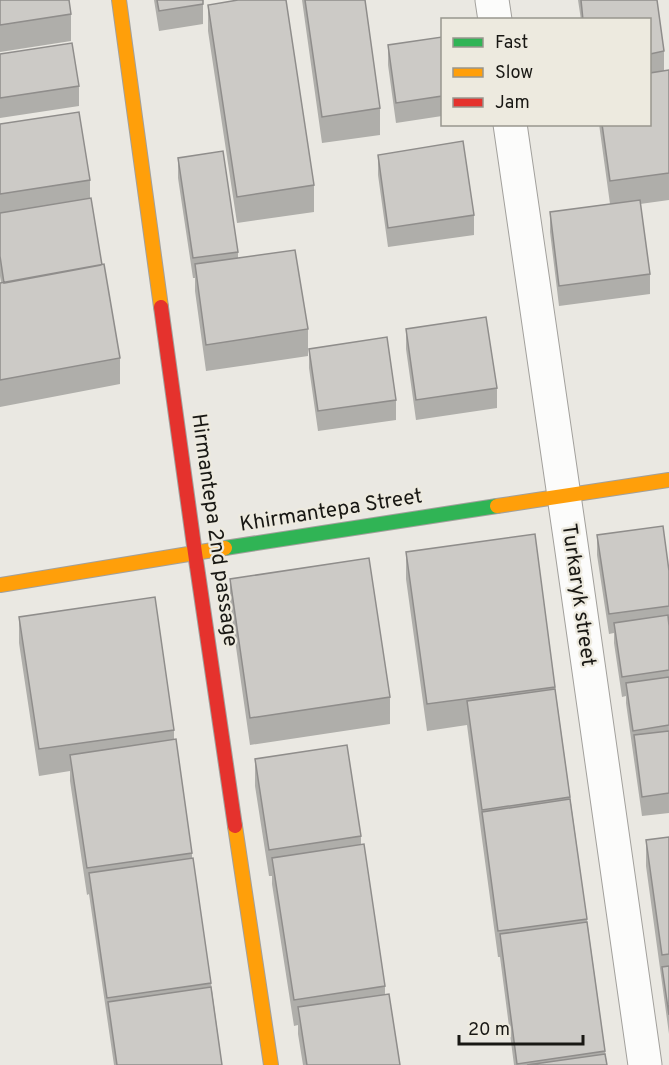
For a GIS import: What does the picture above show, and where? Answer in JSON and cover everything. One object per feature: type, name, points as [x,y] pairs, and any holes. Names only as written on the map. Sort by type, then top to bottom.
[{"type":"street","name":"Hirmantepa 2nd passage","points":[[119,0],[195,553],[271,1065]]},
{"type":"street","points":[[492,0],[495,18]]},
{"type":"street","name":"Turkaryk street","points":[[510,126],[645,1065]]},
{"type":"street","name":"Khirmаntepa Street","points":[[0,585],[669,480]]},
{"type":"building","points":[[0,0],[69,0],[71,14],[0,25]]},
{"type":"building","points":[[157,0],[203,0],[203,4],[159,11]]},
{"type":"building","points":[[238,0],[286,0],[314,185],[237,197],[208,5]]},
{"type":"building","points":[[305,0],[365,0],[380,108],[322,117]]},
{"type":"building","points":[[581,0],[657,0],[664,51],[651,54],[651,18],[583,18]]},
{"type":"building","points":[[441,37],[441,96],[396,103],[388,45]]},
{"type":"building","points":[[72,43],[79,86],[0,98],[0,54]]},
{"type":"building","points":[[669,70],[669,173],[610,181],[602,126],[651,126],[651,73]]},
{"type":"building","points":[[79,112],[90,180],[0,194],[0,124]]},
{"type":"building","points":[[463,141],[474,215],[388,228],[378,155]]},
{"type":"building","points":[[223,151],[238,252],[193,258],[178,158]]},
{"type":"building","points":[[91,198],[102,265],[4,283],[0,256],[0,213]]},
{"type":"building","points":[[640,200],[650,274],[559,286],[550,212]]},
{"type":"building","points":[[295,250],[308,329],[206,345],[195,264]]},
{"type":"building","points":[[104,264],[120,358],[0,380],[0,283]]},
{"type":"building","points":[[486,317],[497,388],[416,400],[406,329]]},
{"type":"building","points":[[387,337],[396,400],[318,411],[309,349]]},
{"type":"building","points":[[663,526],[669,571],[669,606],[609,614],[597,535]]},
{"type":"building","points":[[535,534],[555,687],[427,704],[406,552]]},
{"type":"building","points":[[369,558],[390,697],[250,718],[230,579]]},
{"type":"building","points":[[155,597],[174,730],[39,749],[19,617]]},
{"type":"building","points":[[668,615],[669,670],[622,677],[614,623]]},
{"type":"building","points":[[669,677],[669,725],[633,731],[626,683]]},
{"type":"building","points":[[555,689],[570,797],[482,810],[467,701]]},
{"type":"building","points":[[669,731],[669,793],[642,797],[634,735]]},
{"type":"building","points":[[176,739],[192,853],[87,868],[70,755]]},
{"type":"building","points":[[347,745],[361,836],[269,850],[255,759]]},
{"type":"building","points":[[570,799],[587,919],[498,931],[482,812]]},
{"type":"building","points":[[669,837],[669,954],[662,955],[646,840]]},
{"type":"building","points":[[364,844],[385,986],[294,1000],[272,858]]},
{"type":"building","points":[[193,858],[211,983],[107,998],[89,873]]},
{"type":"building","points":[[587,922],[605,1051],[517,1064],[500,934]]},
{"type":"building","points":[[669,966],[669,1015],[662,967]]},
{"type":"building","points":[[211,987],[222,1065],[117,1065],[108,1002]]},
{"type":"building","points":[[389,994],[400,1065],[307,1065],[298,1007]]},
{"type":"building","points":[[605,1054],[607,1065],[527,1065]]},
{"type":"traffic: fast","points":[[225,548],[497,506]]},
{"type":"traffic: slow","points":[[119,0],[161,307]]},
{"type":"traffic: slow","points":[[497,506],[669,480]]},
{"type":"traffic: slow","points":[[0,585],[225,548]]},
{"type":"traffic: slow","points":[[235,826],[271,1065]]},
{"type":"traffic: jam","points":[[161,307],[235,826]]}]
